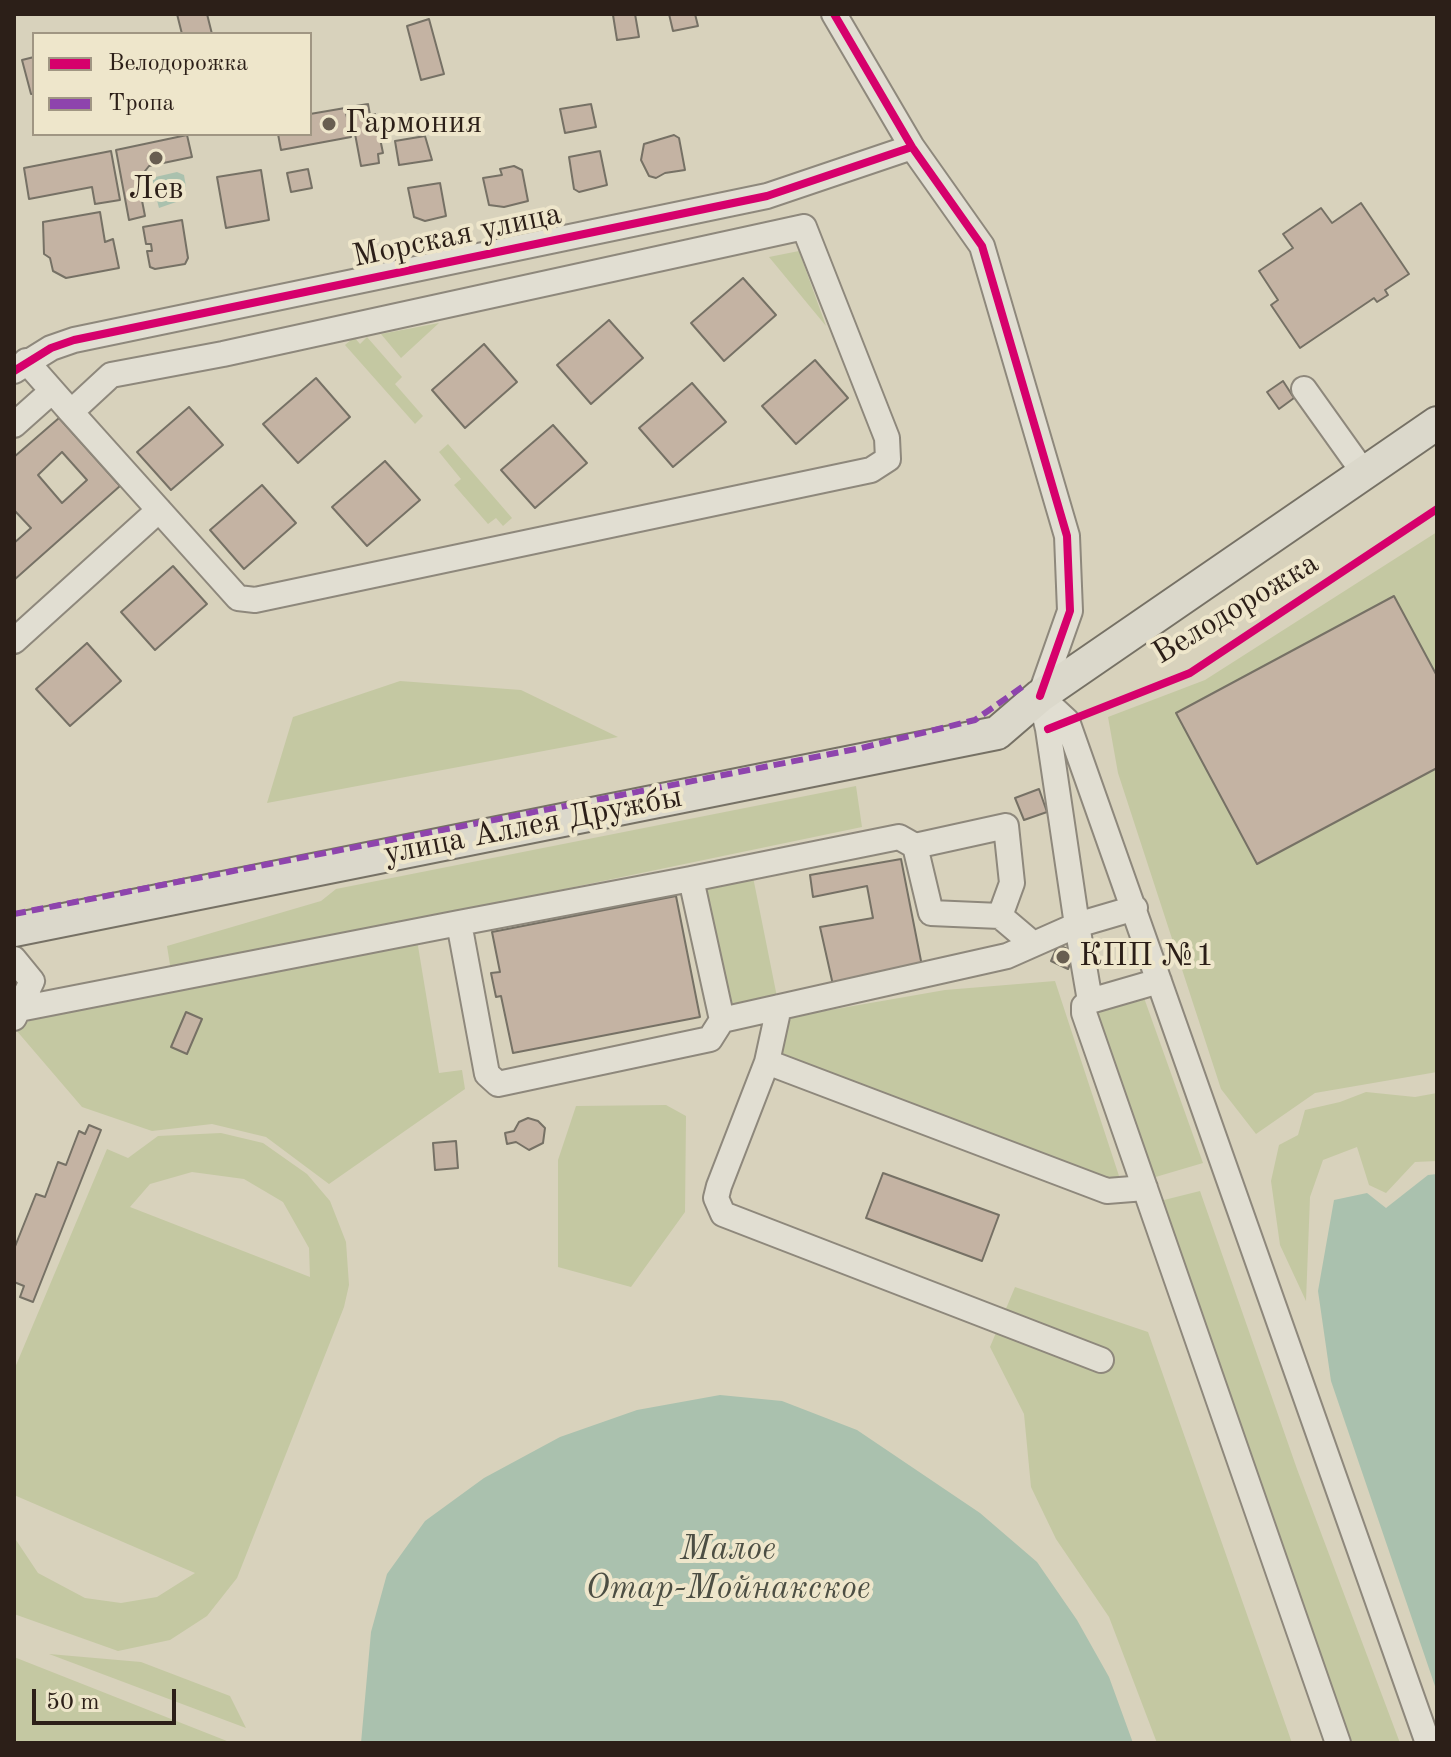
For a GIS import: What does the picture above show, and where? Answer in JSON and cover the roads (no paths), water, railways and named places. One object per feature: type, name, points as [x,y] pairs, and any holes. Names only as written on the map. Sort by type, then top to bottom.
[{"type":"main road","name":"улица Аллея Дружбы","points":[[14,930],[997,733],[1040,696],[1437,423]]},
{"type":"street","points":[[834,14],[912,147],[982,246],[1067,536],[1070,611],[1040,696],[1048,729],[1090,1001]]},
{"type":"street","name":"Морская улица","points":[[20,366],[74,340],[767,196],[912,147]]},
{"type":"street","points":[[20,366],[71,412],[238,598],[255,600],[871,470],[888,459],[887,438],[804,227],[223,354],[111,375],[71,412]]},
{"type":"street","points":[[1304,389],[1364,473]]},
{"type":"street","points":[[14,425],[51,392]]},
{"type":"street","points":[[14,641],[159,510]]},
{"type":"street","points":[[1040,696],[1067,721],[1428,1743]]},
{"type":"street","points":[[16,1014],[899,837],[915,846],[1006,826],[1012,883],[1000,916]]},
{"type":"street","points":[[915,846],[931,913],[1000,916],[1033,944]]},
{"type":"street","points":[[459,923],[487,1074],[498,1084],[710,1039],[722,1020],[691,879]]},
{"type":"street","points":[[722,1020],[1007,956],[1077,925],[1135,908]]},
{"type":"street","points":[[14,959],[32,981],[16,1014]]},
{"type":"street","points":[[1159,981],[1090,1001],[1084,1006],[1084,1013],[1338,1743]]},
{"type":"street","points":[[779,1007],[767,1062],[719,1186],[716,1198],[723,1214],[1101,1360]]},
{"type":"street","points":[[767,1062],[1107,1191],[1145,1188]]},
{"type":"water","points":[[177,172],[184,175],[186,187],[181,190],[174,182],[169,187],[180,193],[179,201],[159,208],[151,178]]},
{"type":"water","points":[[1437,1174],[1437,1692],[1331,1381],[1318,1291],[1334,1200],[1367,1193],[1386,1208],[1428,1175]]},
{"type":"water","name":"Малое Отар-Мойнакское","points":[[720,1395],[782,1401],[857,1430],[980,1513],[1037,1562],[1077,1620],[1109,1677],[1133,1743],[361,1743],[371,1632],[387,1574],[425,1521],[484,1478],[560,1437],[637,1410]]},
{"type":"place","name":"Гармония","points":[[329,124]]},
{"type":"place","name":"Лев","points":[[156,158]]},
{"type":"place","name":"КПП №1","points":[[1063,957]]}]
